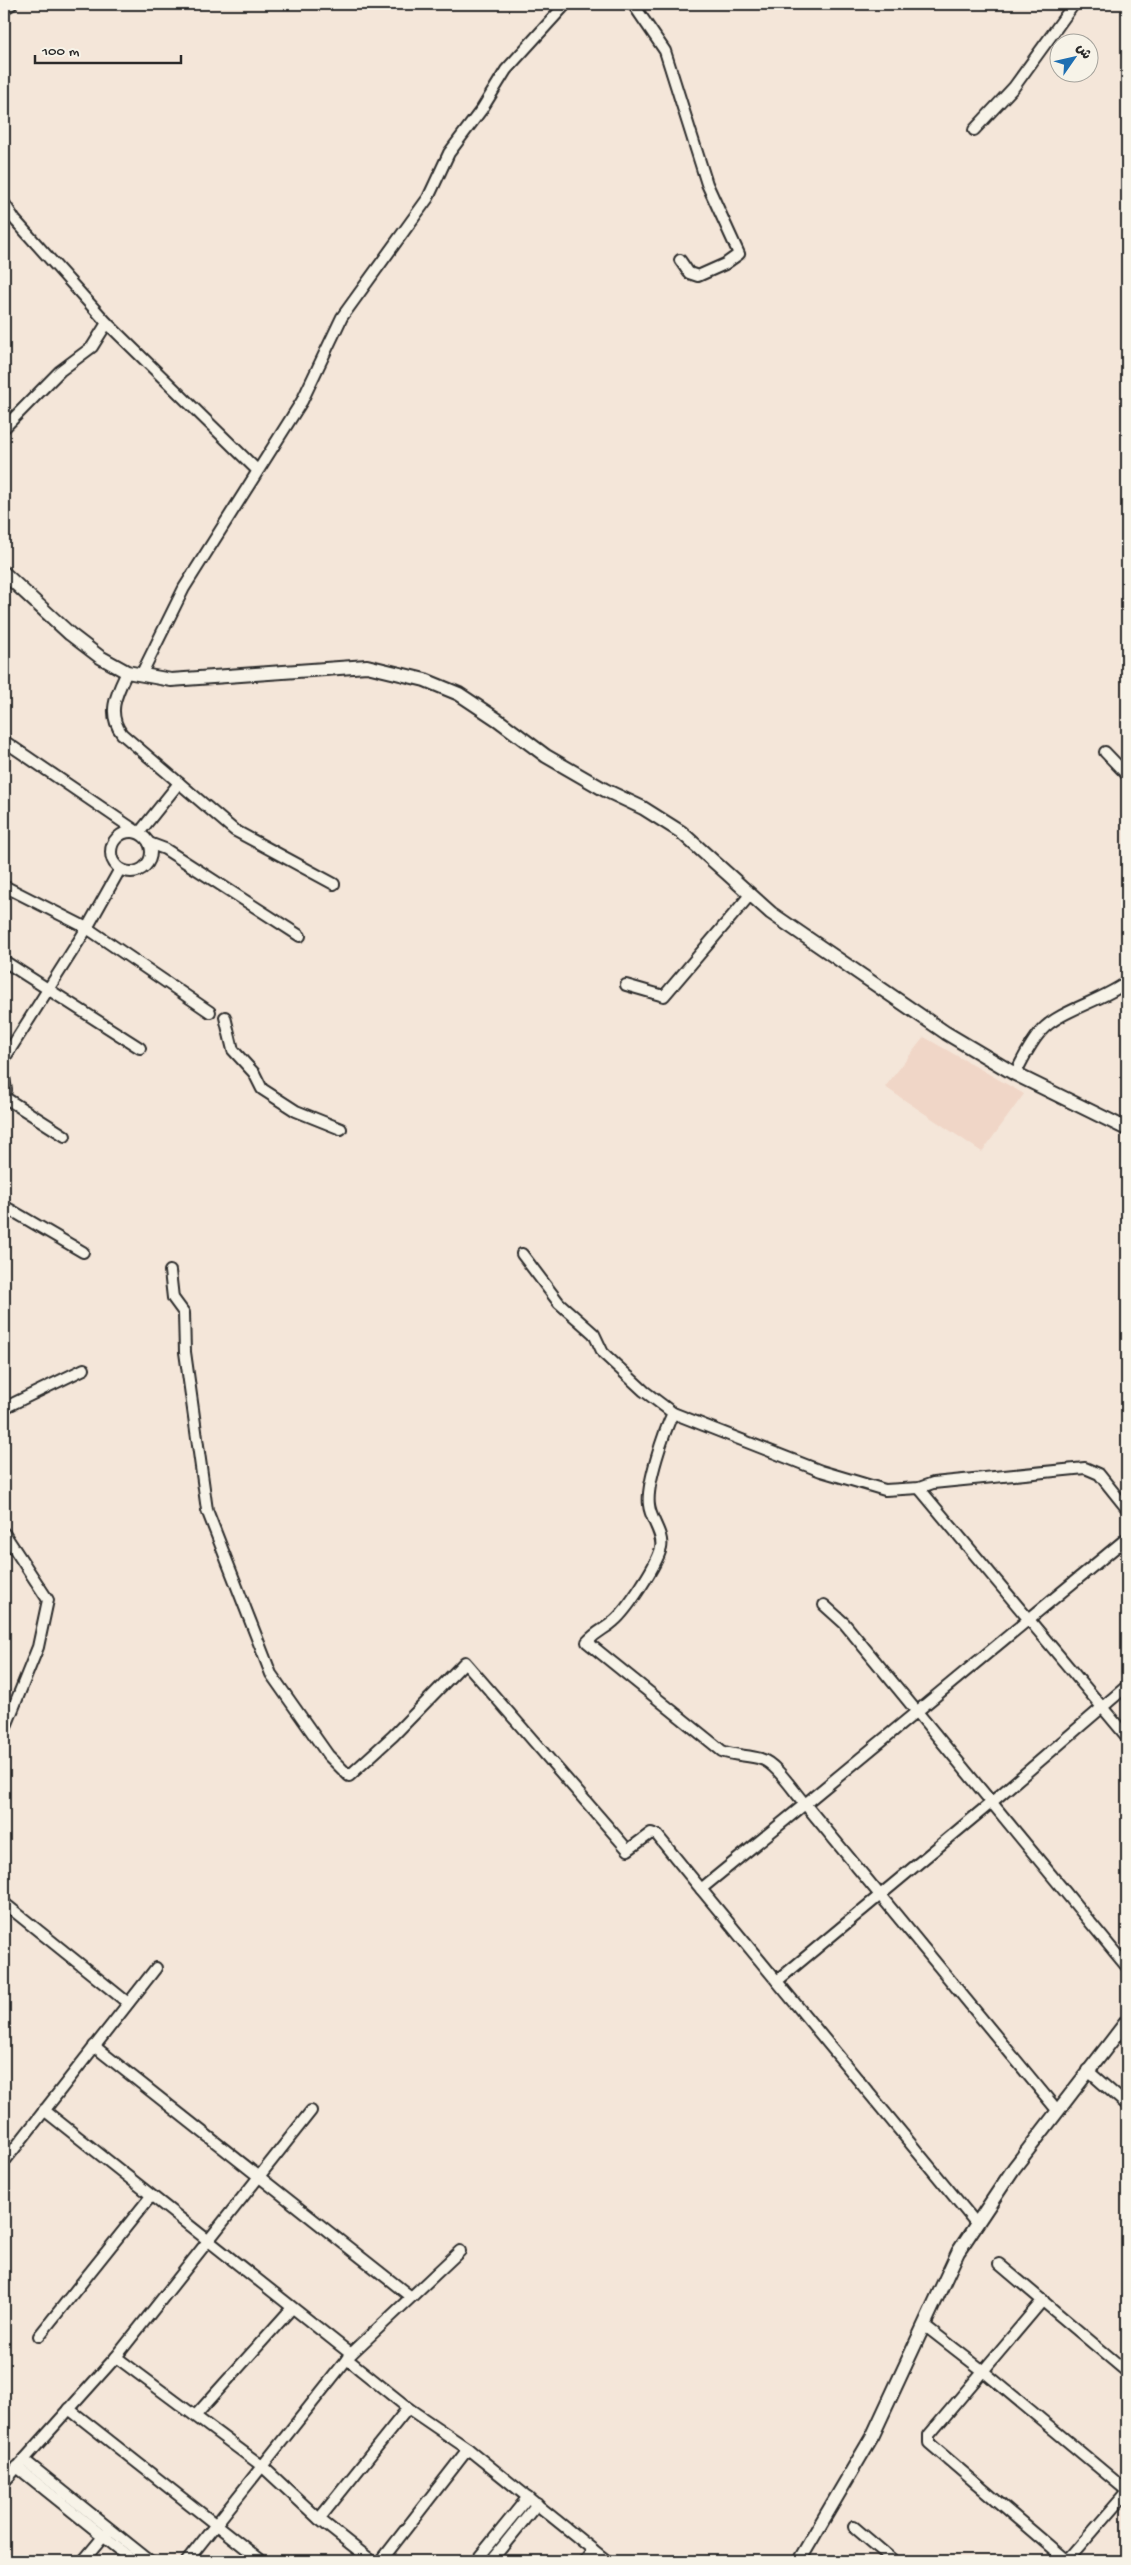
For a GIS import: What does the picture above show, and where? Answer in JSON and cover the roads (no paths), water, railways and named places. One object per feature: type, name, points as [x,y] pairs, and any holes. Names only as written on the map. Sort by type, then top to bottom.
[{"type":"street","points":[[4,9],[12,4]]},
{"type":"street","points":[[142,673],[184,588],[302,401],[342,317],[428,198],[449,153],[482,109],[506,70],[566,4]]},
{"type":"street","points":[[633,4],[665,51],[706,184],[740,254],[725,264],[698,276],[689,273],[680,260]]},
{"type":"street","points":[[974,130],[1014,87],[1074,4]]},
{"type":"street","points":[[4,203],[15,220],[107,323],[257,470]]},
{"type":"street","points":[[4,428],[60,371],[92,347],[107,323]]},
{"type":"street","points":[[4,573],[70,634],[100,657],[127,672],[142,673],[171,680],[367,666],[425,680],[459,694],[546,756],[605,790],[643,808],[681,832],[771,913],[929,1022],[1015,1074],[1127,1129]]},
{"type":"street","points":[[127,672],[116,696],[113,713],[116,725],[234,830],[334,884]]},
{"type":"street","points":[[4,741],[139,834],[149,843],[165,848],[300,936]]},
{"type":"street","points":[[1105,752],[1127,776]]},
{"type":"street","points":[[139,834],[179,783]]},
{"type":"street","points":[[139,834],[126,833],[112,845],[112,858],[120,869],[132,873],[145,868],[152,856],[149,843]]},
{"type":"street","points":[[4,1059],[87,928],[120,869]]},
{"type":"street","points":[[4,886],[87,928],[210,1012]]},
{"type":"street","points":[[626,985],[664,996],[750,894]]},
{"type":"street","points":[[4,961],[140,1048]]},
{"type":"street","points":[[1015,1074],[1042,1029],[1060,1017],[1104,998],[1127,982]]},
{"type":"street","points":[[225,1018],[233,1050],[254,1073],[262,1089],[296,1111],[341,1129]]},
{"type":"street","points":[[4,1077],[6,1083],[4,1097],[65,1136]]},
{"type":"street","points":[[4,1206],[82,1252]]},
{"type":"street","points":[[522,1254],[559,1303],[594,1334],[603,1353],[644,1391],[673,1413],[821,1471],[885,1490],[919,1488],[933,1483],[1086,1468],[1099,1474],[1127,1509]]},
{"type":"street","points":[[170,1271],[174,1298],[184,1313],[184,1352],[207,1510],[271,1674],[328,1755],[349,1776],[393,1736],[465,1662],[628,1850],[651,1832],[657,1835],[976,2223]]},
{"type":"street","points":[[4,1408],[84,1369]]},
{"type":"street","points":[[673,1413],[662,1436],[648,1502],[651,1517],[662,1541],[661,1550],[641,1586],[614,1621],[598,1630],[587,1642],[722,1751],[735,1756],[762,1759],[772,1766],[1058,2110]]},
{"type":"street","points":[[919,1488],[1127,1737]]},
{"type":"street","points":[[4,1533],[48,1600],[38,1647],[4,1731]]},
{"type":"street","points":[[701,1888],[1127,1538]]},
{"type":"street","points":[[824,1605],[844,1622],[1127,1967]]},
{"type":"street","points":[[777,1981],[992,1802],[1127,1686]]},
{"type":"street","points":[[4,1903],[128,2003]]},
{"type":"street","points":[[4,2162],[156,1968]]},
{"type":"street","points":[[799,2561],[873,2435],[947,2272],[976,2223],[1058,2110],[1127,2021]]},
{"type":"street","points":[[94,2046],[260,2175],[411,2297]]},
{"type":"street","points":[[1088,2070],[1127,2105]]},
{"type":"street","points":[[44,2110],[292,2308],[408,2408],[468,2449],[607,2561]]},
{"type":"street","points":[[4,2482],[116,2357],[311,2111]]},
{"type":"street","points":[[39,2336],[151,2196]]},
{"type":"street","points":[[187,2561],[349,2357],[460,2251]]},
{"type":"street","points":[[999,2264],[1127,2372]]},
{"type":"street","points":[[924,2325],[982,2370],[1127,2492],[1067,2561],[929,2443],[930,2435],[982,2370],[1042,2300]]},
{"type":"street","points":[[196,2415],[292,2308]]},
{"type":"street","points":[[116,2357],[262,2466],[319,2519],[372,2561]]},
{"type":"street","points":[[319,2519],[408,2408]]},
{"type":"street","points":[[69,2409],[262,2561]]},
{"type":"street","points":[[381,2561],[468,2449]]},
{"type":"street","points":[[20,2464],[107,2533],[150,2561]]},
{"type":"street","points":[[476,2561],[528,2497]]},
{"type":"street","points":[[491,2561],[537,2504]]},
{"type":"street","points":[[854,2527],[892,2561]]},
{"type":"street","points":[[83,2561],[107,2533]]},
{"type":"street","points":[[107,2533],[134,2561]]},
{"type":"street","points":[[585,2561],[593,2550]]}]
